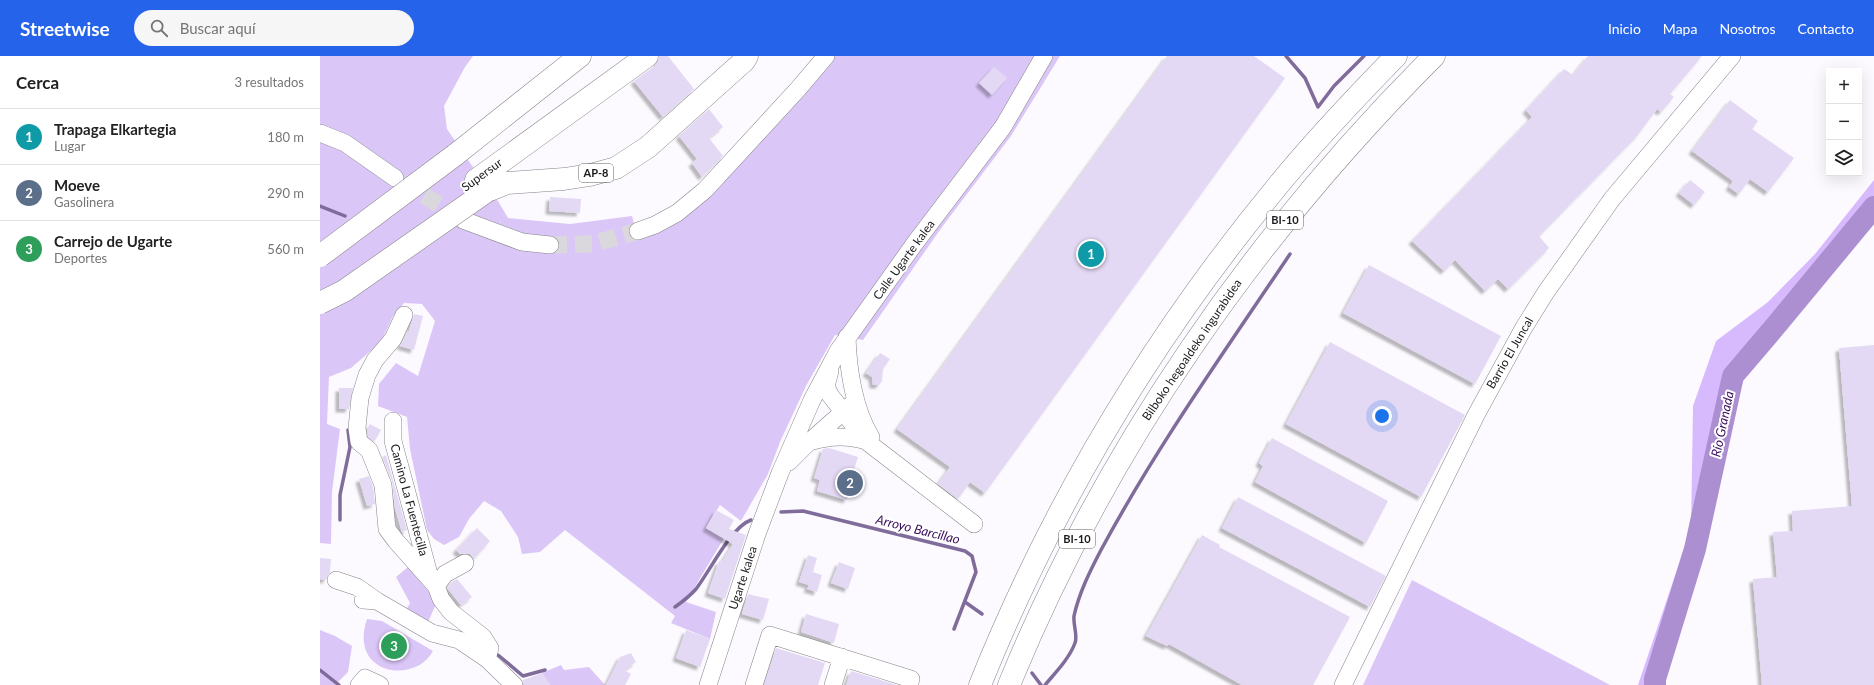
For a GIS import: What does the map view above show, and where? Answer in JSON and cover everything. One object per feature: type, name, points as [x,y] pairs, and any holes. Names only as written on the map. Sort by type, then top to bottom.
[{"type":"highway","points":[[320,256],[455,155],[580,56]]},
{"type":"highway","name":"Supersur","points":[[320,296],[338,279],[481,185],[647,56]]},
{"type":"highway","name":"AP-8","points":[[320,303],[344,291],[481,185],[570,178],[590,175],[616,168],[648,147],[689,112],[744,61],[747,56]]},
{"type":"highway","name":"BI-10","points":[[980,685],[1016,601],[1058,518],[1119,409],[1158,348],[1211,272],[1282,181],[1332,123],[1396,56]]},
{"type":"highway","name":"Bilboko hegoaldeko ingurabidea","points":[[1009,685],[1041,613],[1085,524],[1134,436],[1185,357],[1260,251],[1307,194],[1352,142],[1434,56]]},
{"type":"street","points":[[638,231],[655,225],[678,213],[705,190],[798,89],[826,56]]},
{"type":"street","name":"Calle Ugarte kalea","points":[[780,472],[803,420],[843,344],[1003,127],[1044,56]]},
{"type":"street","name":"Barrio El Juncal","points":[[1343,685],[1476,415],[1523,329],[1546,292],[1612,199],[1732,56]]},
{"type":"street","points":[[320,133],[345,143],[395,178]]},
{"type":"street","points":[[463,220],[522,242],[550,245]]},
{"type":"street","points":[[404,316],[393,339],[375,360],[367,375],[360,398],[357,428],[360,442],[369,450],[383,485],[387,529],[396,541],[434,582],[441,599],[451,612],[483,638],[490,648],[487,659]]},
{"type":"street","points":[[843,344],[828,374],[826,386],[830,395],[866,441],[974,524]]},
{"type":"street","points":[[843,344],[855,394],[867,431],[882,454]]},
{"type":"street","points":[[803,420],[810,412],[819,392],[826,386],[834,383],[855,394]]},
{"type":"street","points":[[780,472],[808,443],[844,412],[855,394]]},
{"type":"street","name":"Camino La Fuentecilla","points":[[393,421],[393,441],[434,582]]},
{"type":"street","points":[[808,443],[834,437],[855,438],[866,441]]},
{"type":"street","name":"Ugarte kalea","points":[[708,685],[757,534],[780,472]]},
{"type":"street","points":[[434,582],[465,563]]},
{"type":"street","points":[[336,580],[357,587],[370,601],[432,633],[459,640],[487,659],[514,685]]},
{"type":"street","points":[[754,685],[770,635],[911,679],[909,685]]},
{"type":"street","points":[[833,685],[842,657]]},
{"type":"street","points":[[359,685],[365,678],[380,685]]},
{"type":"shaded area","points":[[320,56],[473,56],[465,67],[444,106],[447,129],[494,198],[498,201],[508,218],[570,224],[632,216],[637,236],[662,226],[822,71],[834,56],[1060,56],[1011,136],[942,227],[863,340],[835,335],[806,386],[780,442],[768,474],[741,521],[720,505],[706,528],[724,538],[686,602],[716,612],[710,639],[671,623],[675,616],[565,530],[540,552],[522,554],[518,537],[501,511],[484,501],[469,519],[459,537],[444,545],[434,539],[427,530],[410,449],[407,417],[378,406],[379,384],[396,363],[418,376],[435,321],[422,304],[404,303],[393,316],[381,342],[351,368],[329,377],[327,424],[340,429],[332,492],[331,544],[320,543]]},
{"type":"shaded area","points":[[1874,180],[1874,216],[1754,360],[1736,384],[1721,451],[1703,551],[1663,673],[1664,685],[1656,685],[1655,680],[1654,685],[1638,685],[1691,528],[1693,406],[1716,341],[1768,302],[1815,254]]},
{"type":"shaded area","points":[[408,567],[437,602],[428,622],[406,610],[410,603],[396,577]]},
{"type":"shaded area","points":[[1412,580],[1610,685],[1363,685]]},
{"type":"shaded area","points":[[367,619],[382,621],[433,651],[424,662],[412,668],[399,671],[386,669],[375,663],[367,652],[364,638]]},
{"type":"shaded area","points":[[320,630],[335,636],[352,646],[348,672],[335,685],[320,685]]},
{"type":"shaded area","points":[[561,665],[564,670],[589,667],[605,685],[550,685],[542,673]]},
{"type":"building","points":[[659,56],[668,56],[694,89],[663,117],[634,81],[655,66]]},
{"type":"building","points":[[1167,56],[1254,56],[1285,78],[985,493],[970,482],[958,499],[938,484],[950,467],[897,429]]},
{"type":"building","points":[[1588,56],[1702,56],[1670,94],[1674,97],[1661,112],[1657,109],[1637,136],[1539,236],[1549,248],[1508,289],[1498,279],[1485,291],[1455,260],[1444,271],[1412,241],[1532,117],[1526,110],[1564,69],[1573,75]]},
{"type":"building","points":[[994,67],[1007,78],[992,95],[979,83]]},
{"type":"building","points":[[1730,100],[1758,121],[1752,129],[1794,158],[1768,192],[1750,179],[1739,194],[1729,187],[1733,181],[1692,151]]},
{"type":"building","points":[[709,109],[723,127],[709,138],[723,156],[702,177],[692,163],[697,159],[679,136]]},
{"type":"building","points":[[1690,180],[1705,192],[1694,205],[1679,193]]},
{"type":"building","points":[[550,197],[581,199],[580,213],[549,211]]},
{"type":"building","points":[[1369,265],[1501,336],[1475,384],[1343,313]]},
{"type":"building","points":[[414,314],[423,316],[414,350],[400,346],[409,331]]},
{"type":"building","points":[[1330,342],[1465,415],[1421,497],[1286,424]]},
{"type":"building","points":[[1874,345],[1874,685],[1762,685],[1753,579],[1777,577],[1773,532],[1793,531],[1792,511],[1852,506],[1839,348]]},
{"type":"building","points":[[880,353],[890,359],[883,369],[882,381],[879,385],[873,385],[872,377],[866,373]]},
{"type":"building","points":[[339,388],[353,388],[349,409],[339,409]]},
{"type":"building","points":[[370,424],[381,430],[374,442],[368,437],[367,429]]},
{"type":"building","points":[[1272,438],[1388,501],[1366,543],[1255,482],[1263,466],[1259,463]]},
{"type":"building","points":[[829,448],[858,457],[848,489],[850,489],[847,500],[817,491],[820,480],[814,478],[823,449]]},
{"type":"building","points":[[386,455],[407,530],[402,532],[395,508],[392,481],[382,457]]},
{"type":"building","points":[[369,476],[373,487],[375,504],[367,506],[359,479]]},
{"type":"building","points":[[1238,497],[1386,576],[1370,607],[1222,528]]},
{"type":"building","points":[[716,510],[734,520],[729,529],[746,535],[725,599],[708,593],[719,561],[722,562],[733,544],[706,528]]},
{"type":"building","points":[[477,528],[490,541],[474,559],[470,554],[460,554],[456,550]]},
{"type":"building","points":[[1202,535],[1220,545],[1219,547],[1350,617],[1313,685],[1242,685],[1169,644],[1167,646],[1146,636]]},
{"type":"building","points":[[808,555],[817,558],[813,572],[822,575],[817,592],[807,589],[809,585],[799,582]]},
{"type":"building","points":[[320,558],[331,559],[330,572],[326,580],[320,579]]},
{"type":"building","points":[[839,562],[855,568],[848,589],[831,583]]},
{"type":"building","points":[[457,579],[472,597],[461,605],[447,588]]},
{"type":"building","points":[[748,594],[769,599],[763,620],[742,614]]},
{"type":"building","points":[[806,614],[839,624],[834,643],[801,632]]},
{"type":"building","points":[[686,630],[710,639],[700,667],[676,658]]},
{"type":"building","points":[[776,648],[825,663],[818,685],[764,685]]},
{"type":"building","points":[[631,653],[636,662],[624,670],[631,674],[625,685],[606,685],[620,657]]},
{"type":"building","points":[[851,671],[897,685],[846,685]]},
{"type":"building","points":[[542,673],[550,685],[524,685],[523,680]]},
{"type":"waterway","points":[[1286,56],[1305,78],[1318,107],[1334,86],[1364,56]]},
{"type":"waterway","name":"Arroyo Barcillao","points":[[320,206],[345,216]]},
{"type":"waterway","name":"Río Granada","points":[[1655,685],[1655,679],[1695,549],[1733,376],[1874,207]]},
{"type":"waterway","points":[[1045,685],[1062,666],[1075,643],[1076,637],[1074,616],[1076,607],[1089,574],[1123,511],[1192,399],[1290,254]]},
{"type":"waterway","name":"Arroyo Barcillao","points":[[340,520],[340,495],[350,447],[348,430]]},
{"type":"waterway","name":"Arroyo Barcillao","points":[[781,512],[803,511],[965,551],[972,556],[976,572],[954,629]]},
{"type":"waterway","name":"Arroyo Barcillao","points":[[675,607],[696,589],[728,540],[743,524],[751,520]]},
{"type":"waterway","points":[[965,602],[982,614]]},
{"type":"waterway","name":"Arroyo Barcillao","points":[[498,655],[523,676],[545,670]]},
{"type":"waterway","points":[[320,670],[339,685]]},
{"type":"waterway","points":[[1032,673],[1041,685]]},
{"type":"tunnel","points":[[403,182],[463,220]]},
{"type":"tunnel","points":[[550,245],[592,244],[638,231]]},
{"type":"place","name":"Trapaga Elkartegia","points":[[1091,254]]},
{"type":"place","name":"Moeve","points":[[850,483]]},
{"type":"place","name":"Carrejo de Ugarte","points":[[394,646]]}]
